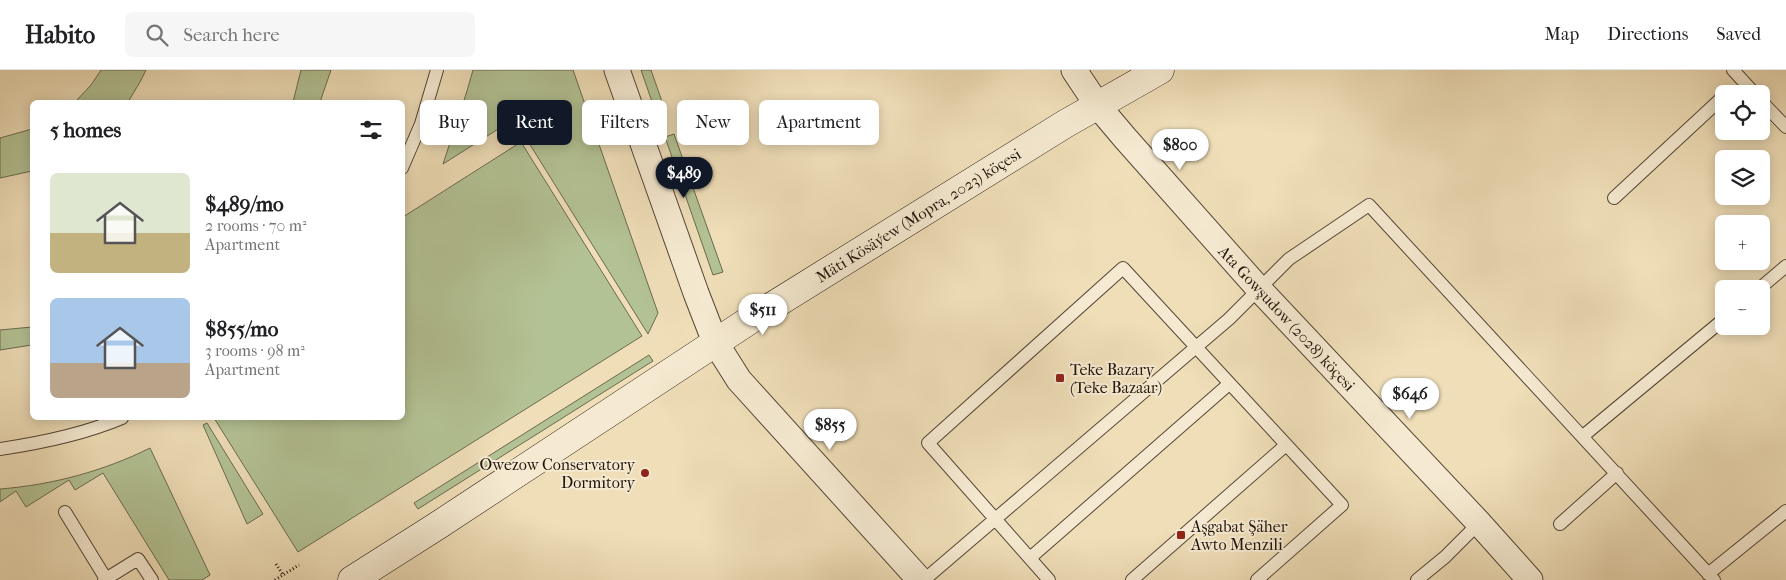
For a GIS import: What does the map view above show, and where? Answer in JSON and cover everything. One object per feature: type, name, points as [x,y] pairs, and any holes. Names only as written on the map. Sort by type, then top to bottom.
[{"type":"street","points":[[617,70],[715,342],[739,380],[920,580]]},
{"type":"street","name":"Ata Gowşudow (2028) köçesi","points":[[1074,70],[1098,106],[1124,138],[1259,289],[1479,523],[1530,580]]},
{"type":"street","name":"Mäti Kösäýew (Mopra, 2023) köçesi","points":[[352,580],[637,395],[715,342],[1065,124],[1160,70]]},
{"type":"lane","points":[[405,161],[421,124],[436,70]]},
{"type":"lane","points":[[1737,75],[1746,85]]},
{"type":"lane","points":[[1614,198],[1715,104]]},
{"type":"lane","points":[[1770,110],[1786,127]]},
{"type":"lane","points":[[924,580],[994,518],[1195,348],[1289,260],[1369,205],[1711,577],[1786,511]]},
{"type":"lane","points":[[1770,280],[1786,266]]},
{"type":"lane","points":[[1049,580],[928,443],[1122,268],[1342,505],[1257,580]]},
{"type":"lane","points":[[1583,436],[1715,326]]},
{"type":"lane","points":[[1030,558],[1229,384]]},
{"type":"lane","points":[[0,449],[33,444],[65,436],[116,420]]},
{"type":"lane","points":[[1132,580],[1286,445]]},
{"type":"lane","points":[[1560,524],[1617,473]]},
{"type":"lane","points":[[65,512],[105,580],[138,559],[152,580]]},
{"type":"lane","points":[[1417,580],[1445,557],[1479,523]]},
{"type":"path","points":[[276,564],[283,575]]},
{"type":"path","points":[[275,580],[299,565]]},
{"type":"green space","points":[[101,70],[146,70],[129,100],[77,100],[91,85]]},
{"type":"green space","points":[[301,70],[331,70],[321,100],[294,100]]},
{"type":"green space","points":[[473,70],[573,70],[583,100],[582,145],[599,145],[658,313],[648,334],[530,145],[572,145],[572,100],[497,100],[497,130],[487,136],[487,100],[464,100]]},
{"type":"green space","points":[[641,70],[651,70],[661,100],[651,100]]},
{"type":"green space","points":[[30,130],[30,171],[0,178],[0,138]]},
{"type":"green space","points":[[674,134],[723,272],[713,275],[667,143],[667,136]]},
{"type":"green space","points":[[449,145],[473,145],[443,164]]},
{"type":"green space","points":[[516,145],[523,145],[642,336],[298,552],[215,420],[405,420],[405,216]]},
{"type":"green space","points":[[30,327],[30,345],[0,350],[0,330]]},
{"type":"green space","points":[[649,355],[653,361],[418,509],[414,503]]},
{"type":"green space","points":[[207,423],[263,514],[247,524],[203,425]]},
{"type":"green space","points":[[150,448],[210,575],[202,580],[169,580],[103,473],[75,490],[69,480],[26,507],[16,491],[0,502],[0,489],[39,484],[77,476],[114,464]]},
{"type":"place","name":"Teke Bazary (Teke Bazaar)","points":[[1060,378]]},
{"type":"place","name":"Owezow Conservatory Dormitory","points":[[645,473]]},
{"type":"place","name":"Aşgabat Şäher Awto Menzili","points":[[1181,535]]}]
